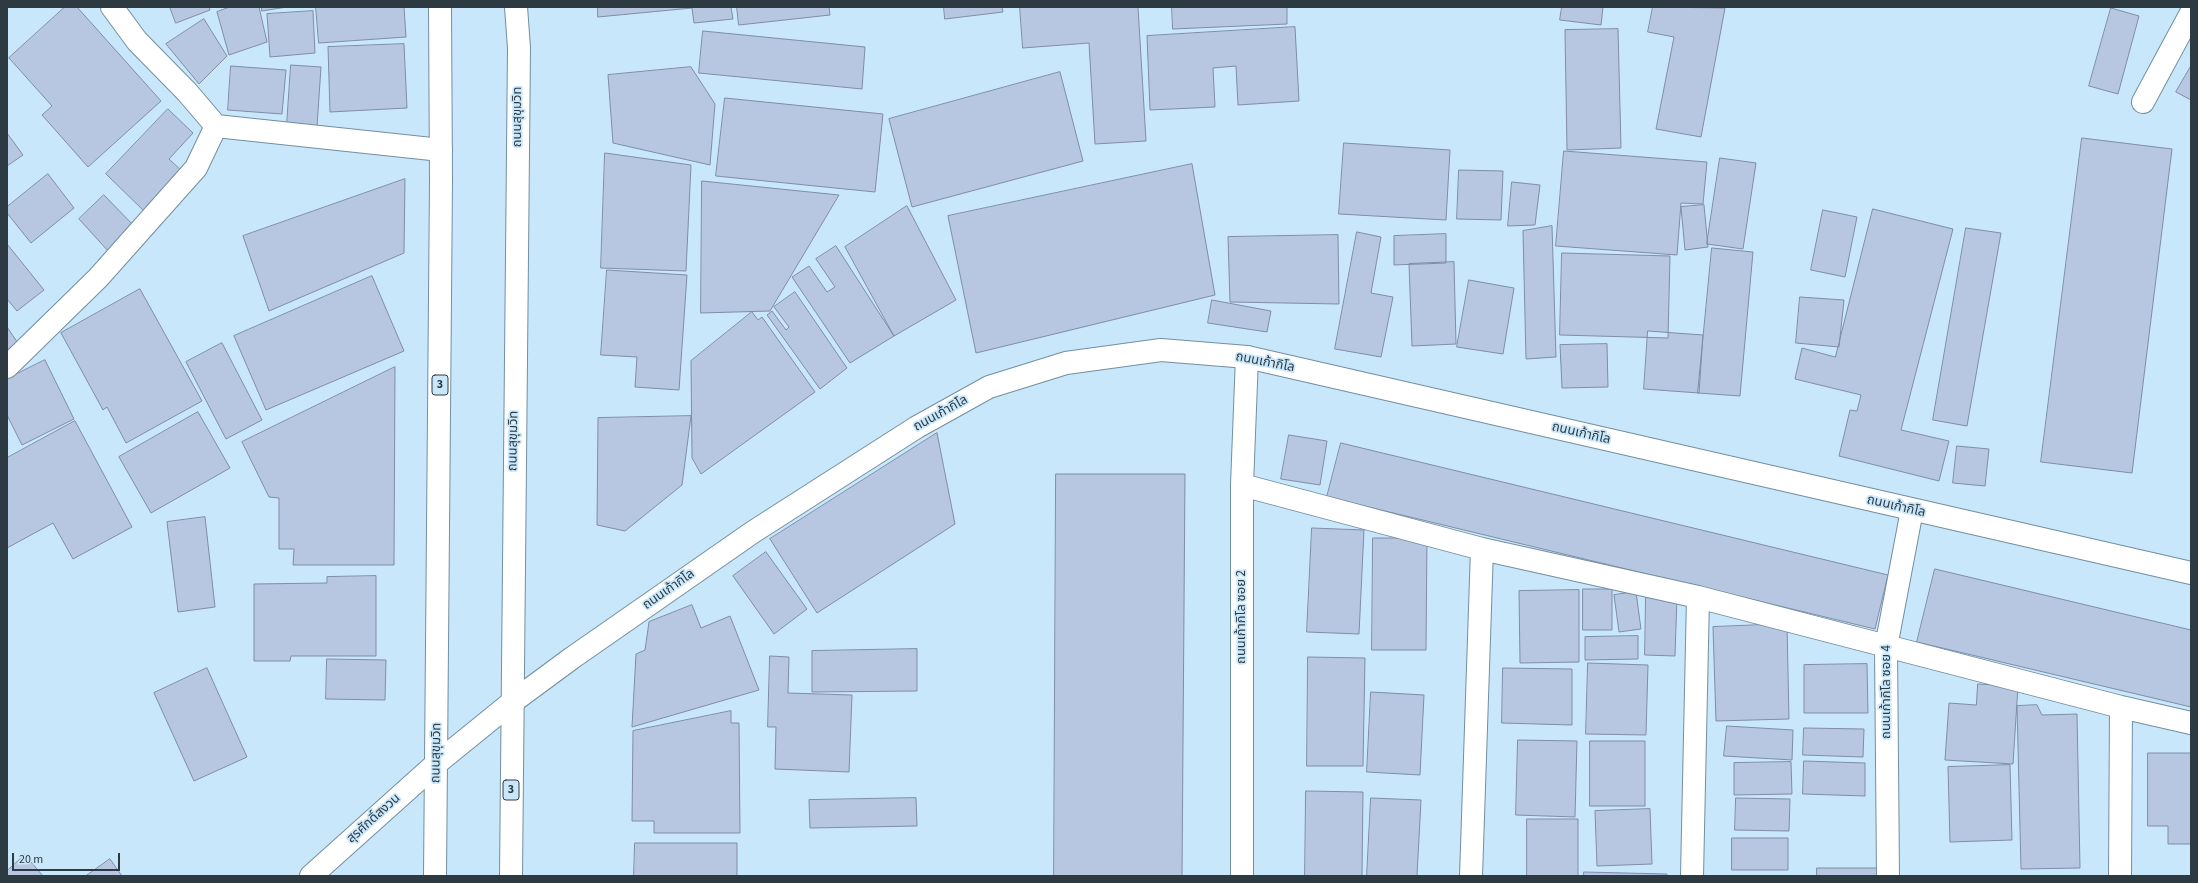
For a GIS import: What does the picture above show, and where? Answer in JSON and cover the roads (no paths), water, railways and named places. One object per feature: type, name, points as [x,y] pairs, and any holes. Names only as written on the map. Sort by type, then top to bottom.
[{"type":"main road","points":[[112,7],[137,42],[187,92],[216,126],[441,150]]},
{"type":"main road","name":"ถนนสุขุมวิท","points":[[435,876],[441,150],[440,7]]},
{"type":"main road","name":"ถนนสุขุมวิท","points":[[511,876],[511,703],[519,48],[516,7]]},
{"type":"main road","points":[[2143,102],[2191,13]]},
{"type":"main road","points":[[7,367],[98,278],[196,168],[216,126]]},
{"type":"main road","name":"ถนนเก้ากิโล","points":[[437,763],[511,703],[753,532],[917,426],[989,387],[1066,363],[1161,350],[1247,357],[2191,573]]},
{"type":"main road","name":"ถนนเก้ากิโล ซอย 2","points":[[1242,876],[1242,485],[1247,357]]},
{"type":"main road","points":[[1242,485],[1482,549],[1698,597],[1886,647],[2121,707],[2191,723]]},
{"type":"main road","name":"ถนนเก้ากิโล ซอย 4","points":[[1888,876],[1886,647],[1912,510]]},
{"type":"main road","points":[[1471,876],[1482,549]]},
{"type":"main road","points":[[1692,876],[1698,597]]},
{"type":"main road","points":[[2120,876],[2121,707]]},
{"type":"main road","name":"สุรศักดิ์สงวน","points":[[311,876],[437,763]]}]
